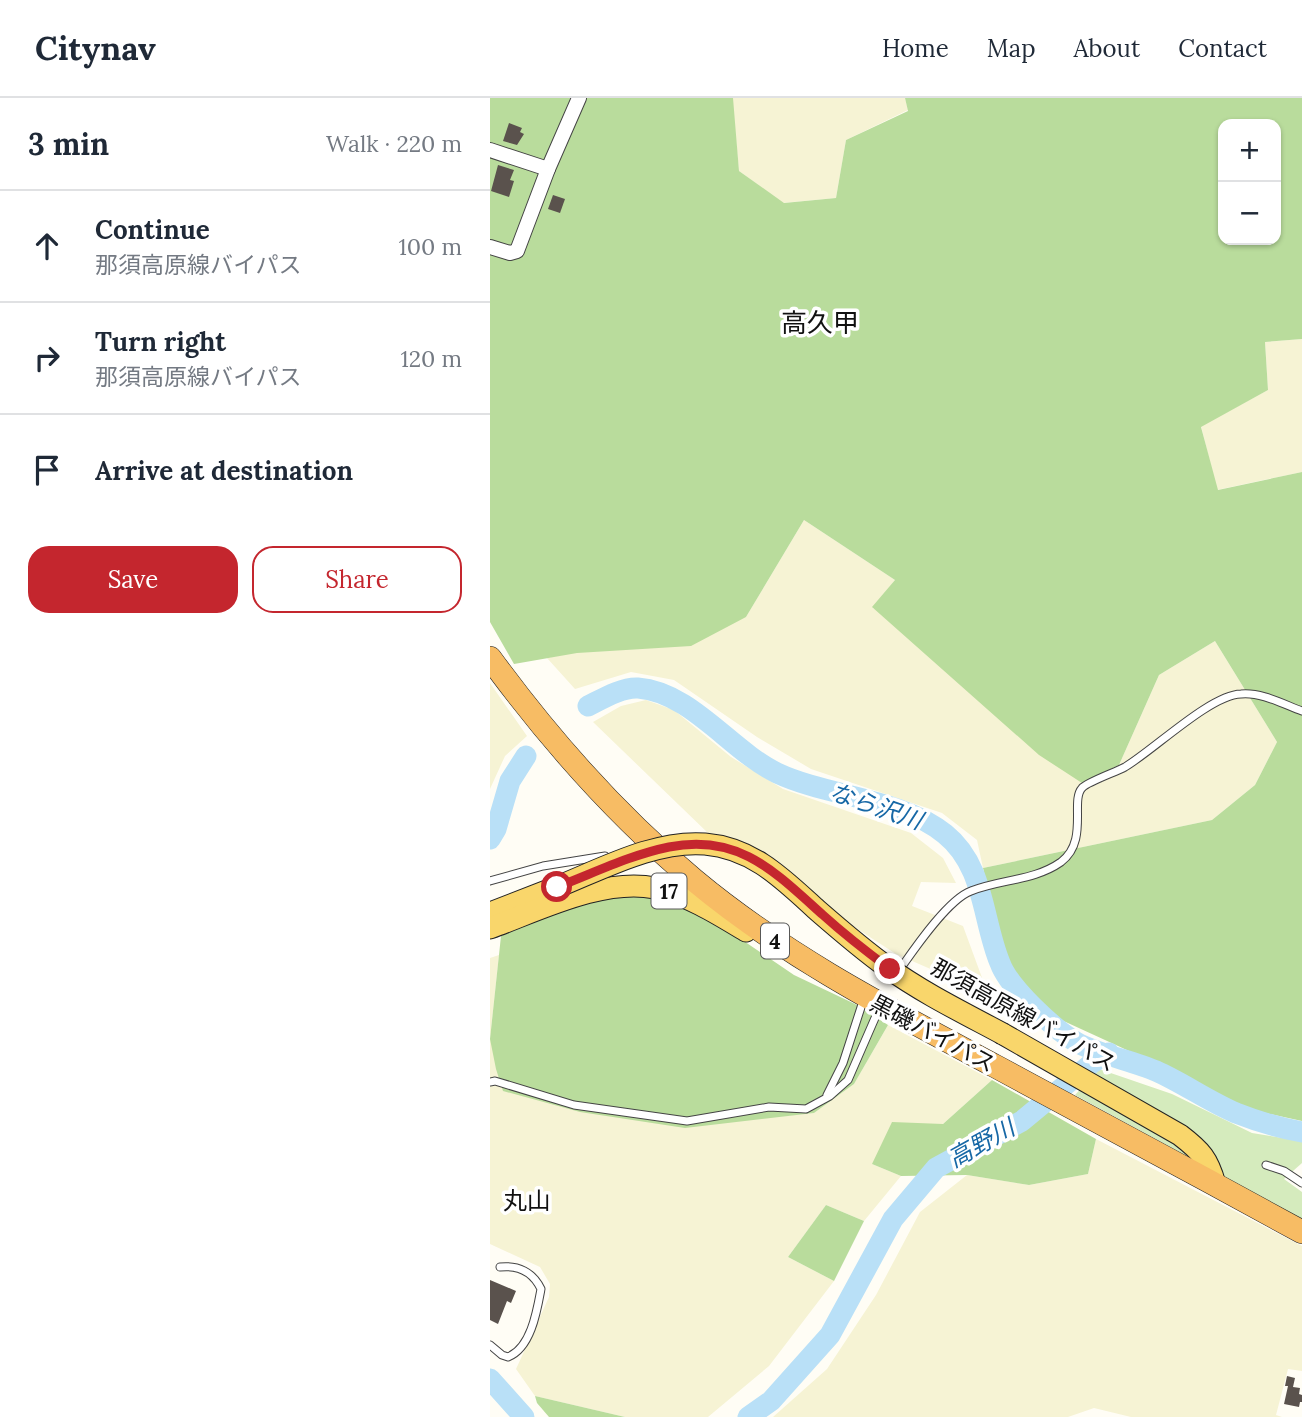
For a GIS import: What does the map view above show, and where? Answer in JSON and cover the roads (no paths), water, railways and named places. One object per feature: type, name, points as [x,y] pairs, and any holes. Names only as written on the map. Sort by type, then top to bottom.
[{"type":"highway","name":"黒磯バイパス","points":[[490,659],[539,723],[598,791],[650,841],[735,912],[800,958],[865,996],[1302,1231]]},
{"type":"main road","name":"那須高原線バイパス","points":[[490,913],[623,861],[668,847],[705,844],[745,854],[780,876],[843,933],[890,969],[939,1000],[1181,1135],[1197,1148],[1210,1166],[1215,1185]]},
{"type":"main road","name":"17","points":[[490,928],[585,894],[633,885],[652,887],[673,892],[701,904],[770,946],[834,979]]},
{"type":"street","points":[[490,247],[510,253],[517,251],[579,98]]},
{"type":"street","points":[[490,150],[548,169]]},
{"type":"lane","points":[[903,965],[924,935],[969,891],[1046,871],[1063,860],[1073,851],[1082,787],[1126,766],[1206,707],[1224,697],[1240,694],[1255,695],[1302,710]]},
{"type":"lane","points":[[625,849],[650,841]]},
{"type":"lane","points":[[490,881],[543,866],[612,854]]},
{"type":"lane","points":[[825,1098],[843,1063],[865,996]]},
{"type":"lane","points":[[490,1082],[495,1081],[573,1105],[687,1121],[769,1107],[806,1109],[848,1080],[875,1018]]},
{"type":"lane","points":[[1266,1165],[1284,1171],[1302,1183]]},
{"type":"lane","points":[[490,1345],[508,1357],[520,1350],[537,1315],[541,1289],[533,1275],[512,1266],[500,1267]]},
{"type":"waterway","name":"なら沢川","points":[[588,706],[625,689],[638,688],[657,692],[693,711],[743,751],[777,773],[819,788],[886,805],[927,822],[945,834],[968,862],[981,894],[994,946],[1005,973],[1022,996],[1056,1028],[1076,1042],[1156,1071],[1236,1113],[1302,1132]]},
{"type":"waterway","name":"なら沢川","points":[[490,839],[496,829],[510,781],[526,756]]},
{"type":"waterway","name":"高野川","points":[[748,1417],[771,1401],[830,1335],[893,1219],[936,1168],[1022,1121],[1092,1063],[1109,1053]]},
{"type":"waterway","name":"高野川","points":[[490,1379],[524,1417]]},
{"type":"district","name":"高久甲","points":[[820,322]]},
{"type":"district","name":"丸山","points":[[527,1200]]}]
